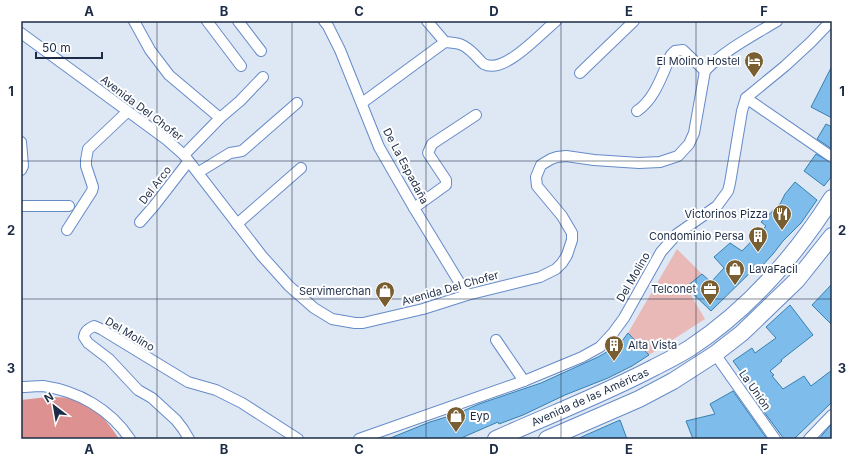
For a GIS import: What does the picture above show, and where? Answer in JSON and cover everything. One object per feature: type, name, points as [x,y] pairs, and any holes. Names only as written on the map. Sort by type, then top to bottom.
[{"type":"main road","name":"Avenida de las Américas","points":[[496,439],[622,385],[689,349],[722,324],[748,301],[780,269],[814,226],[832,198]]},
{"type":"main road","name":"Avenida de las Américas","points":[[547,439],[639,399],[673,381],[715,354],[742,333],[797,280],[832,236]]},
{"type":"street","points":[[134,21],[150,50],[169,75],[220,118]]},
{"type":"street","points":[[207,21],[241,66]]},
{"type":"street","points":[[238,21],[261,51]]},
{"type":"street","name":"De La Espadaña","points":[[324,21],[340,50],[379,147],[467,295]]},
{"type":"street","points":[[428,21],[445,42]]},
{"type":"street","points":[[362,103],[445,42],[466,45],[484,64],[502,64],[511,59],[554,21]]},
{"type":"street","points":[[580,73],[634,21]]},
{"type":"street","points":[[637,111],[644,106],[655,91],[671,55],[675,51],[683,50],[705,71],[742,42],[777,21]]},
{"type":"street","points":[[831,21],[785,66],[746,98],[832,157]]},
{"type":"street","name":"Avenida Del Chofer","points":[[21,33],[167,140],[199,172],[270,266],[289,286],[314,308],[332,319],[355,323],[363,323],[422,309],[467,295],[540,277],[556,269],[567,255],[572,240],[572,233],[562,216],[537,186],[536,177],[541,165],[551,159],[566,156],[594,160],[639,163],[660,162],[678,156],[689,144],[694,133],[705,71]]},
{"type":"street","name":"Del Arco","points":[[140,222],[154,206],[186,158],[220,118],[240,101],[263,77]]},
{"type":"street","name":"Del Molino","points":[[359,439],[524,381],[582,357],[600,346],[613,333],[624,318],[661,252],[678,234],[717,206],[728,191],[742,111],[746,98]]},
{"type":"street","points":[[199,172],[230,153],[242,151],[297,103]]},
{"type":"street","points":[[68,230],[93,187],[86,160],[88,149],[127,112]]},
{"type":"street","points":[[414,208],[446,185],[446,180],[428,153],[429,148],[432,144],[476,115]]},
{"type":"street","points":[[21,143],[23,166],[21,170]]},
{"type":"street","points":[[237,224],[301,168]]},
{"type":"street","points":[[21,206],[69,206]]},
{"type":"street","name":"Del Molino","points":[[189,439],[176,420],[152,398],[138,390],[109,359],[88,343],[84,338],[87,330],[94,326],[101,329],[188,382],[216,390],[242,403],[298,439]]},
{"type":"street","points":[[496,340],[524,381]]},
{"type":"street","name":"La Unión","points":[[715,354],[775,439]]},
{"type":"street","points":[[21,388],[41,386],[82,397],[112,417],[130,439]]},
{"type":"street","points":[[809,439],[832,415]]},
{"type":"shaded area","points":[[677,249],[702,274],[686,287],[705,319],[649,355],[628,333]]},
{"type":"shaded area","points":[[48,397],[72,399],[90,406],[98,412],[119,439],[21,439],[21,400]]},
{"type":"building","points":[[832,66],[832,118],[811,107]]},
{"type":"building","points":[[826,124],[832,127],[832,149],[817,139]]},
{"type":"building","points":[[816,154],[832,163],[832,176],[824,186],[804,171]]},
{"type":"building","points":[[795,182],[817,200],[801,223],[783,241],[761,267],[758,265],[711,311],[686,287],[702,274],[711,282],[724,268],[714,257],[730,243],[742,251],[766,226],[761,222],[780,204],[785,194]]},
{"type":"building","points":[[832,284],[832,325],[812,305]]},
{"type":"building","points":[[790,305],[813,335],[781,360],[782,361],[770,371],[774,375],[772,376],[783,389],[804,376],[811,386],[832,370],[832,402],[794,439],[784,439],[756,401],[760,398],[733,361],[752,348],[755,353],[776,338],[766,327]]},
{"type":"building","points":[[628,333],[649,355],[632,366],[608,378],[565,395],[523,415],[499,424],[498,422],[459,439],[388,439],[479,404],[541,383],[598,357],[619,345]]},
{"type":"building","points":[[733,391],[767,439],[693,439],[686,421],[715,414],[710,404]]},
{"type":"building","points":[[620,420],[627,439],[577,439],[604,427]]},
{"type":"building","points":[[832,424],[832,439],[819,439],[828,428]]},
{"type":"place","name":"El Molino Hostel","points":[[754,78]]},
{"type":"place","name":"Victorinos Pizza","points":[[782,231]]},
{"type":"place","name":"Condominio Persa","points":[[758,253]]},
{"type":"place","name":"LavaFacil","points":[[735,286]]},
{"type":"place","name":"Telconet","points":[[710,306]]},
{"type":"place","name":"Servimerchan","points":[[385,308]]},
{"type":"place","name":"Alta Vista","points":[[614,362]]},
{"type":"place","name":"Eyp","points":[[456,433]]}]
